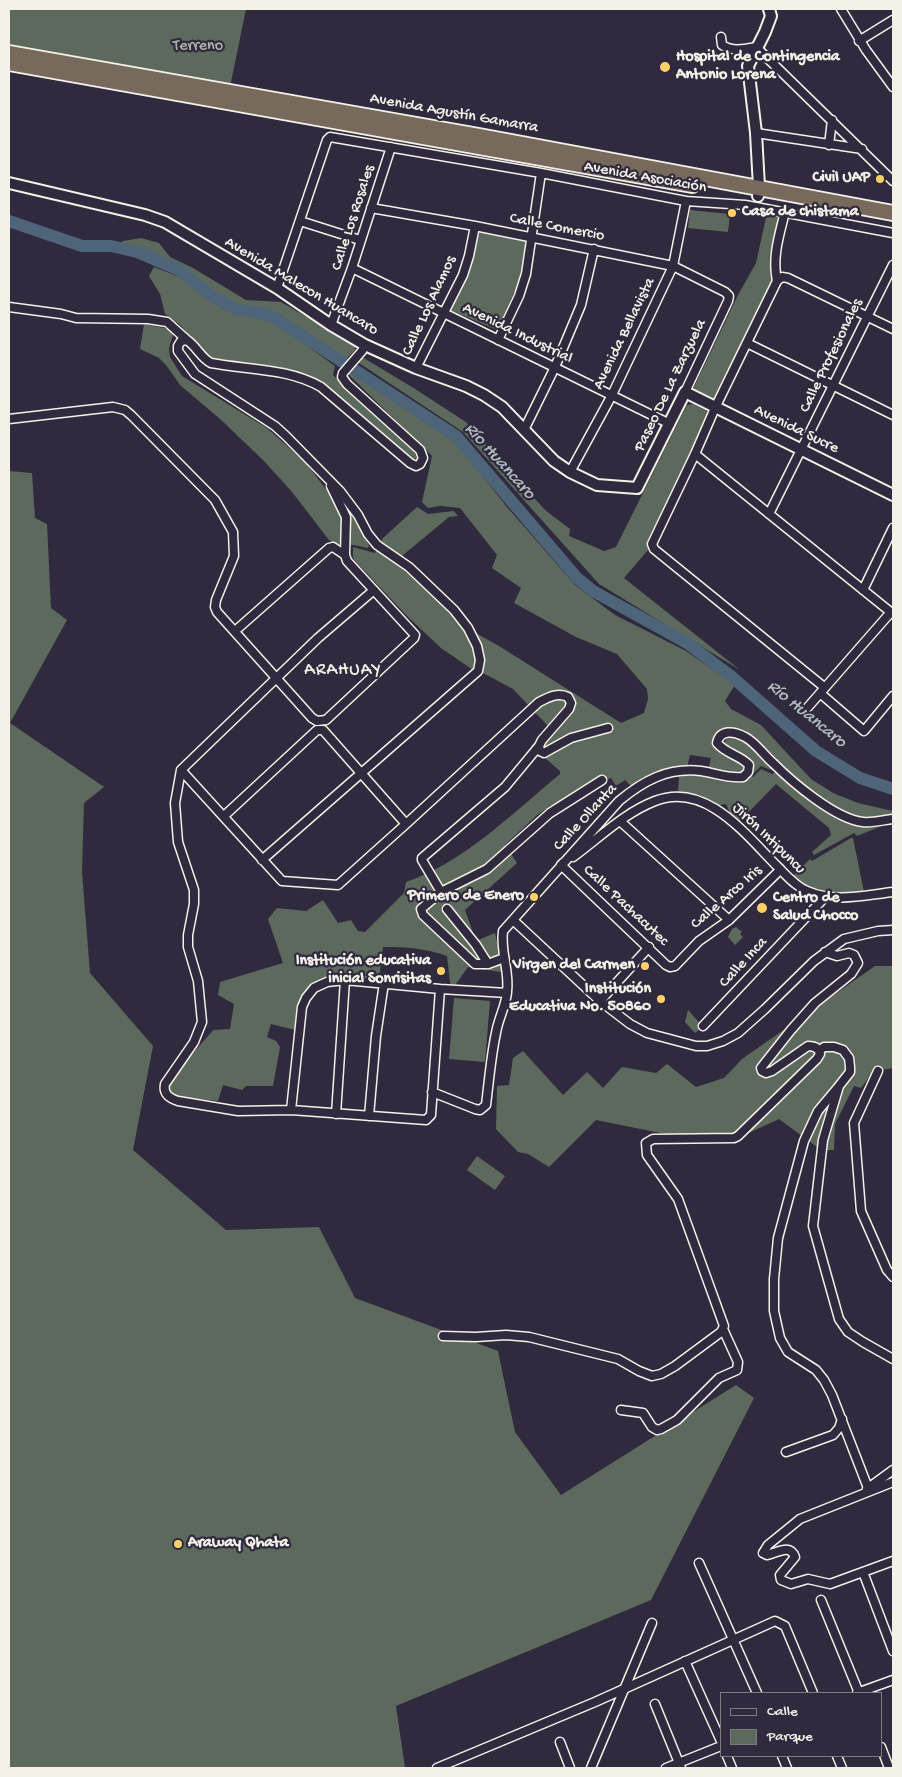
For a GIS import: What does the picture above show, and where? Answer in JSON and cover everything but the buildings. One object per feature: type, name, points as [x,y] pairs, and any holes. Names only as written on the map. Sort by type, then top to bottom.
[{"type":"highway","name":"Avenida Agustín Gamarra","points":[[9,53],[140,82]]},
{"type":"highway","name":"Avenida Agustín Gamarra","points":[[9,64],[140,82],[759,192],[893,213]]},
{"type":"highway","name":"Avenida Agustín Gamarra","points":[[759,192],[893,220]]},
{"type":"street","points":[[759,192],[756,133],[748,66],[771,16],[769,9]]},
{"type":"street","points":[[841,9],[859,41],[893,87]]},
{"type":"street","points":[[859,41],[893,20]]},
{"type":"street","points":[[721,37],[722,45],[727,49],[756,47]]},
{"type":"street","points":[[756,47],[862,149],[893,182]]},
{"type":"street","points":[[829,145],[832,120]]},
{"type":"street","points":[[756,133],[862,149]]},
{"type":"street","name":"Avenida Asociación","points":[[300,221],[327,140],[330,137],[541,173],[686,202],[745,205],[893,233]]},
{"type":"street","name":"Calle Los Rosales","points":[[331,325],[392,147]]},
{"type":"street","points":[[498,340],[519,296],[526,274],[541,173]]},
{"type":"street","name":"Avenida Malecon Huancaro","points":[[9,184],[145,215],[165,222],[277,288],[364,348],[484,395],[502,407],[554,461],[570,472],[598,485],[638,488]]},
{"type":"street","name":"Avenida Bellavista","points":[[570,472],[612,395],[674,266],[686,202]]},
{"type":"street","name":"Calle Comercio","points":[[370,208],[475,226],[674,266],[725,292],[729,296]]},
{"type":"street","points":[[777,281],[774,258],[785,212]]},
{"type":"street","points":[[277,288],[300,221],[360,240]]},
{"type":"street","name":"Calle Los Alamos","points":[[416,368],[463,275],[475,226]]},
{"type":"street","points":[[524,430],[555,367],[581,305],[594,249]]},
{"type":"street","name":"Calle Profesionales","points":[[769,514],[893,265]]},
{"type":"street","name":"Avenida Industrial","points":[[352,268],[670,424]]},
{"type":"street","points":[[893,329],[788,278],[782,277],[777,281],[652,544],[654,549],[822,690],[864,731],[893,696]]},
{"type":"street","name":"Paseo De La Zarzuela","points":[[638,488],[670,424],[729,296]]},
{"type":"street","points":[[9,307],[61,314],[76,318],[148,319],[167,322],[192,344],[205,360],[211,363],[281,373],[309,380],[321,387],[410,463],[416,466],[420,464],[423,458],[420,450],[347,384],[342,377],[343,373],[364,348]]},
{"type":"street","points":[[187,340],[182,341],[178,346],[178,352],[195,374],[275,426],[297,446],[340,491],[377,545],[409,567],[454,610],[471,634],[479,653],[478,671],[262,860]]},
{"type":"street","points":[[747,343],[893,415]]},
{"type":"street","name":"Avenida Sucre","points":[[685,392],[893,496]]},
{"type":"street","points":[[9,419],[113,407],[125,410],[215,500],[233,532],[234,556],[216,600],[215,607],[217,612],[312,718],[317,721],[326,720],[414,638],[413,631],[348,561],[345,555],[344,544],[347,524],[345,513],[336,495],[318,469]]},
{"type":"street","points":[[695,454],[892,613],[808,707]]},
{"type":"street","points":[[863,590],[893,528]]},
{"type":"street","points":[[235,631],[329,548],[333,547],[345,555]]},
{"type":"street","points":[[374,590],[318,638],[180,770],[175,803],[177,834],[194,890],[188,947],[198,982],[202,1022],[194,1042],[165,1084],[165,1092],[170,1098],[178,1101],[238,1111],[291,1110],[426,1120],[431,1115],[440,989]]},
{"type":"street","points":[[180,770],[282,881],[338,886],[534,706],[551,696],[562,694],[568,697],[569,709],[504,787],[424,854],[422,860],[441,892]]},
{"type":"street","points":[[539,746],[540,751],[544,753],[571,738],[608,728]]},
{"type":"street","points":[[224,816],[317,730],[323,730],[406,824]]},
{"type":"street","name":"Calle Ollanta","points":[[432,1092],[475,1109],[480,1110],[486,1105],[496,1032],[507,993],[508,973],[504,958],[503,931],[619,801],[634,788],[646,781],[678,770],[701,771],[734,778],[744,777],[748,772],[749,765],[744,759],[722,750],[717,743],[719,737],[728,731],[745,737],[802,789],[852,820],[874,822],[893,819]]},
{"type":"street","points":[[504,958],[488,964],[475,964],[423,915],[421,910],[441,892],[487,869],[550,813],[602,780]]},
{"type":"street","name":"Jirón Intipuncu","points":[[620,820],[655,801],[672,797],[696,801],[713,807],[728,817],[780,870],[804,890],[826,896],[844,898],[893,892]]},
{"type":"street","points":[[561,865],[620,820],[728,920]]},
{"type":"street","name":"Calle Pachacutec","points":[[561,865],[670,967]]},
{"type":"street","name":"Calle Arco Iris","points":[[670,967],[676,966],[699,941],[728,920],[780,870]]},
{"type":"street","name":"Calle Inca","points":[[703,1026],[826,896]]},
{"type":"street","points":[[447,909],[476,945],[488,964]]},
{"type":"street","points":[[513,920],[600,1001],[630,1024],[647,1033],[696,1046],[707,1046],[724,1041],[738,1033],[789,986],[800,973],[844,939],[878,931],[893,930]]},
{"type":"street","points":[[600,1001],[649,947]]},
{"type":"street","points":[[820,1051],[815,1047],[808,1046],[772,1072],[766,1073],[761,1068],[815,1003],[857,967],[858,963],[854,955],[849,953],[836,956],[826,952]]},
{"type":"street","points":[[291,1110],[302,1007],[314,988],[327,982],[345,980],[507,993]]},
{"type":"street","points":[[336,1114],[345,980]]},
{"type":"street","points":[[369,1116],[376,1036],[384,983]]},
{"type":"street","points":[[621,1410],[643,1413],[652,1427],[657,1430],[661,1429],[677,1420],[720,1378],[737,1370],[738,1362],[723,1329],[724,1326],[678,1199],[647,1154],[646,1143],[654,1139],[734,1138],[738,1136],[817,1059],[824,1047],[834,1047],[842,1050],[849,1058],[850,1072],[818,1111],[804,1141],[778,1238],[774,1279],[774,1311],[780,1338],[788,1352],[816,1370],[824,1380],[842,1419],[868,1488]]},
{"type":"street","points":[[878,1071],[854,1123],[856,1154],[861,1211],[886,1270],[893,1277]]},
{"type":"street","points":[[839,1086],[823,1140],[813,1226],[839,1319],[848,1332],[893,1359]]},
{"type":"street","points":[[444,1336],[476,1337],[506,1335],[529,1337],[618,1359],[652,1376],[661,1374],[675,1366],[718,1335],[723,1329]]},
{"type":"street","points":[[786,1452],[833,1435],[839,1428],[842,1419]]},
{"type":"street","points":[[858,1496],[893,1470]]},
{"type":"street","points":[[893,1482],[800,1519],[768,1545],[763,1553],[768,1556],[790,1550],[794,1553],[795,1557],[780,1575],[781,1580],[791,1584],[808,1579],[830,1584],[893,1560]]},
{"type":"street","points":[[699,1563],[757,1692]]},
{"type":"street","points":[[863,1572],[893,1651]]},
{"type":"street","points":[[821,1600],[858,1692]]},
{"type":"street","points":[[436,1768],[595,1702],[627,1686],[775,1622],[785,1626],[813,1692]]},
{"type":"street","points":[[591,1768],[652,1623]]},
{"type":"street","points":[[685,1661],[720,1739]]},
{"type":"street","points":[[861,1692],[893,1680]]},
{"type":"street","points":[[655,1704],[680,1766]]},
{"type":"street","points":[[560,1742],[570,1768]]},
{"type":"street","points":[[666,1768],[680,1766],[720,1746]]},
{"type":"street","points":[[882,1750],[889,1768]]},
{"type":"green space","name":"Terreno","points":[[9,9],[246,9],[229,92],[9,46]]},
{"type":"green space","points":[[690,210],[730,214],[728,232],[688,228]]},
{"type":"green space","points":[[767,213],[781,214],[770,271],[772,281],[716,402],[693,389],[738,295],[756,263]]},
{"type":"green space","points":[[480,232],[527,241],[520,280],[497,330],[450,310]]},
{"type":"green space","points":[[141,238],[159,243],[170,257],[193,268],[246,300],[281,302],[355,345],[355,350],[346,359],[273,312],[240,307],[220,297],[174,263],[139,249],[119,245],[123,241]]},
{"type":"green space","points":[[154,267],[177,276],[220,307],[234,314],[254,316],[273,321],[335,366],[333,375],[414,451],[417,458],[413,459],[326,386],[307,374],[217,361],[207,356],[180,325],[165,314],[160,294],[149,276]]},
{"type":"green space","points":[[144,324],[169,329],[173,335],[169,348],[170,357],[182,376],[267,428],[305,462],[336,502],[343,520],[343,534],[338,547],[329,540],[292,492],[264,461],[220,419],[180,385],[159,358],[140,349]]},
{"type":"green space","points":[[362,357],[466,422],[545,510],[570,529],[569,536],[604,551],[616,547],[687,405],[693,404],[710,413],[647,542],[648,550],[624,578],[740,670],[599,584],[463,432],[356,361]]},
{"type":"green space","points":[[347,368],[449,437],[575,585],[615,615],[686,651],[735,685],[725,701],[731,709],[761,725],[811,779],[833,793],[858,803],[893,811],[893,815],[882,818],[869,818],[857,817],[846,813],[794,779],[751,737],[726,730],[716,746],[724,755],[742,763],[745,770],[741,774],[737,776],[708,771],[711,758],[690,755],[687,768],[634,789],[625,780],[616,786],[611,778],[590,784],[536,816],[505,845],[517,863],[465,910],[476,941],[495,933],[502,966],[501,972],[468,967],[451,991],[447,956],[431,951],[383,947],[379,979],[357,978],[316,988],[301,1007],[295,1030],[271,1024],[267,1037],[276,1041],[280,1047],[273,1086],[246,1086],[242,1090],[223,1085],[218,1101],[178,1097],[168,1089],[176,1073],[213,1030],[230,1029],[234,1004],[218,995],[220,982],[283,963],[268,919],[277,908],[306,911],[323,900],[338,923],[351,920],[358,931],[365,932],[404,893],[406,882],[448,862],[468,849],[506,820],[560,774],[560,771],[531,746],[550,728],[513,689],[483,673],[482,655],[472,631],[621,723],[644,713],[648,699],[647,689],[617,654],[576,637],[514,603],[521,588],[492,568],[497,555],[460,508],[440,506],[428,508],[422,502],[432,456],[345,371]]},
{"type":"green space","points":[[9,471],[32,473],[35,518],[47,524],[51,608],[67,620],[10,723],[104,787],[84,803],[82,872],[90,973],[153,1046],[133,1150],[226,1230],[319,1227],[355,1298],[498,1351],[515,1432],[561,1495],[736,1385],[754,1398],[651,1600],[396,1706],[405,1768],[9,1768]]},
{"type":"green space","points":[[341,498],[352,507],[369,546],[368,548],[348,544],[350,518]]},
{"type":"green space","points":[[417,507],[428,514],[454,511],[458,516],[449,517],[402,556],[379,544],[383,538]]},
{"type":"green space","points":[[353,547],[375,553],[377,549],[452,611],[475,649],[477,657],[476,672],[441,648],[408,617],[355,561],[353,558]]},
{"type":"green space","points":[[733,736],[742,739],[774,769],[771,770],[761,766],[753,774],[751,760],[724,744],[727,738]]},
{"type":"green space","points":[[761,769],[772,774],[776,772],[814,803],[848,822],[866,826],[889,823],[857,836],[854,833],[814,855],[812,852],[831,835],[829,828],[776,784],[739,822],[731,816],[726,804],[713,806],[704,800],[678,792],[679,777],[687,775],[702,776],[732,783],[746,780],[751,776],[753,777]]},
{"type":"green space","points":[[853,838],[864,892],[825,891],[802,885],[793,876],[810,859],[812,861]]},
{"type":"green space","points":[[736,927],[742,932],[740,934],[743,937],[735,945],[728,937],[732,929]]},
{"type":"green space","points":[[875,966],[893,966],[893,1068],[882,1070],[876,1068],[861,1088],[854,1086],[835,1124],[834,1150],[821,1150],[779,1119],[742,1136],[675,1136],[596,1120],[549,1167],[528,1154],[518,1152],[496,1129],[497,1086],[509,1085],[513,1058],[523,1051],[563,1095],[587,1072],[603,1088],[622,1067],[656,1073],[667,1064],[696,1087],[724,1078],[742,1059]]},
{"type":"green space","points":[[454,998],[490,1001],[485,1062],[449,1059]]},
{"type":"green space","points":[[688,1010],[706,1030],[703,1032],[700,1029],[695,1033],[685,1022]]},
{"type":"green space","points":[[477,1156],[505,1176],[495,1190],[467,1170]]},
{"type":"waterway","name":"Río Huancaro","points":[[9,221],[82,246],[111,246],[137,252],[179,270],[213,297],[238,310],[257,312],[275,318],[456,436],[577,578],[593,591],[687,643],[731,676],[816,751],[860,778],[893,789]]},
{"type":"place","name":"Hospital de Contingencia Antonio Lorena","points":[[665,67]]},
{"type":"place","name":"Civil UAP","points":[[880,179]]},
{"type":"place","name":"Casa de chistama","points":[[732,213]]},
{"type":"place","name":"Primero de Enero","points":[[534,897]]},
{"type":"place","name":"Centro de Salud Chocco","points":[[762,908]]},
{"type":"place","name":"Virgen del Carmen","points":[[645,966]]},
{"type":"place","name":"Institución educativa inicial Sonrisitas","points":[[441,971]]},
{"type":"place","name":"Institución Educativa No. 50860","points":[[661,999]]},
{"type":"place","name":"Araway Qhata","points":[[178,1544]]},
{"type":"district","name":"ARAHUAY","points":[[343,671]]}]
